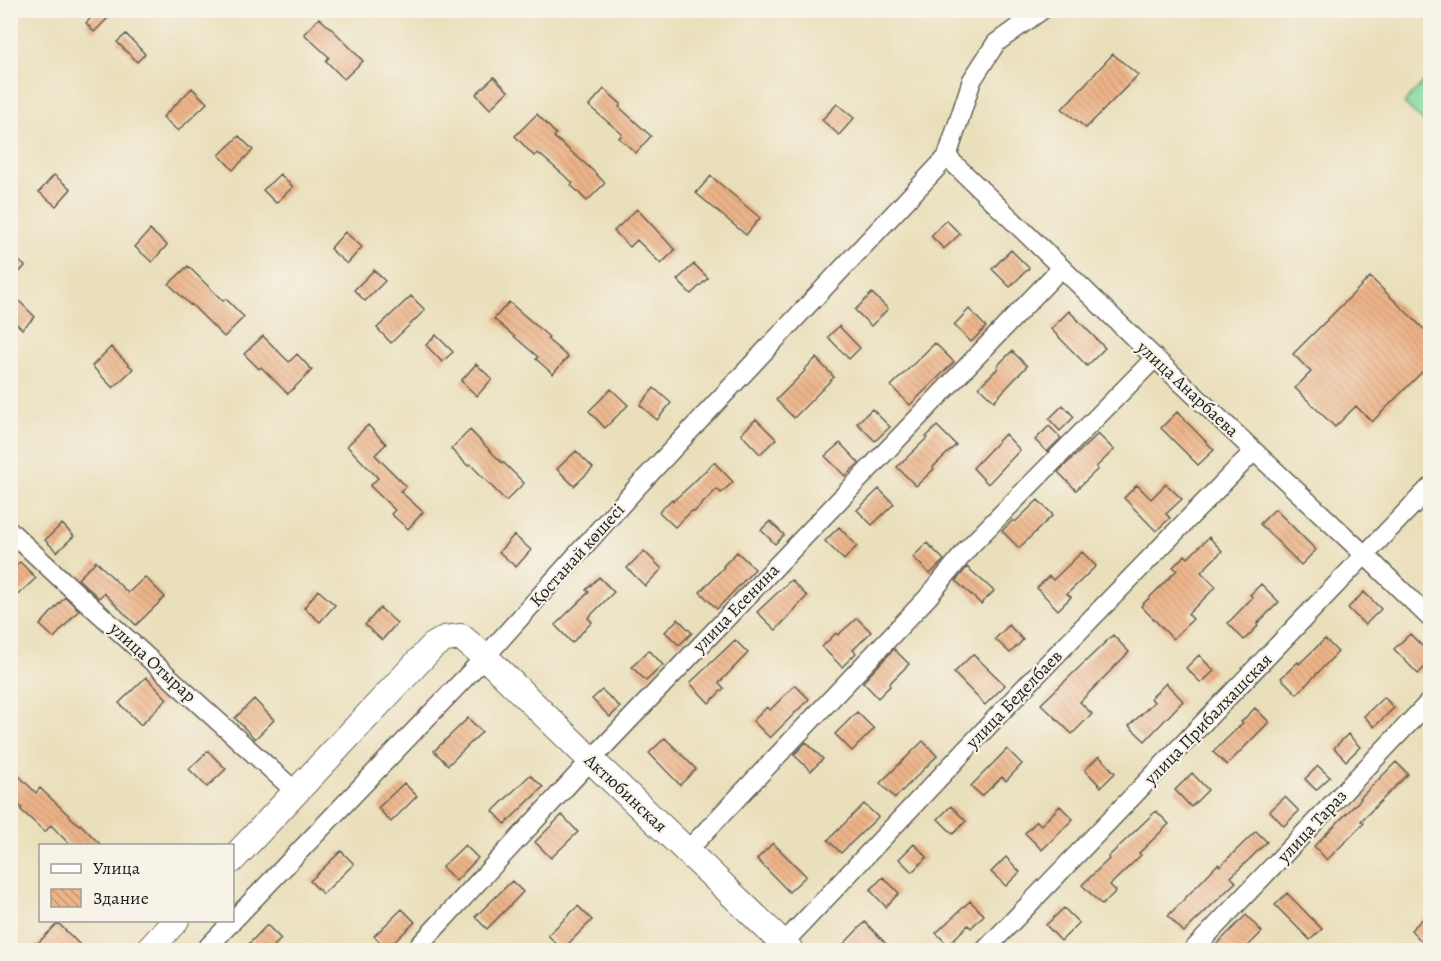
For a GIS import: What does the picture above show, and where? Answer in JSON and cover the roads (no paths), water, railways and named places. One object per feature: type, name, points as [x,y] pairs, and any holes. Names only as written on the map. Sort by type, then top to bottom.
[{"type":"street","points":[[947,157],[972,80],[996,43],[1042,10]]},
{"type":"street","name":"улица Анарбаева","points":[[947,157],[1155,358],[1431,618]]},
{"type":"street","name":"Қостанай көшесі","points":[[234,921],[485,657],[639,485],[947,157]]},
{"type":"street","name":"улица Есенина","points":[[415,951],[591,760],[1061,268]]},
{"type":"street","points":[[687,851],[928,597],[969,547],[1155,358]]},
{"type":"street","name":"улица Беделбаев","points":[[783,948],[1024,688],[1254,451]]},
{"type":"street","name":"улица Прибалхашская","points":[[985,951],[1431,487]]},
{"type":"street","name":"улица Отырар","points":[[10,531],[296,792]]},
{"type":"street","name":"Актюбинская","points":[[296,792],[433,646],[445,639],[461,637],[485,657],[687,851],[783,948]]},
{"type":"street","name":"улица Тараз","points":[[1193,951],[1431,701]]},
{"type":"street","points":[[234,858],[296,792]]},
{"type":"street","points":[[148,951],[176,922]]},
{"type":"street","name":"Қостанай көшесі","points":[[205,951],[233,922]]}]
